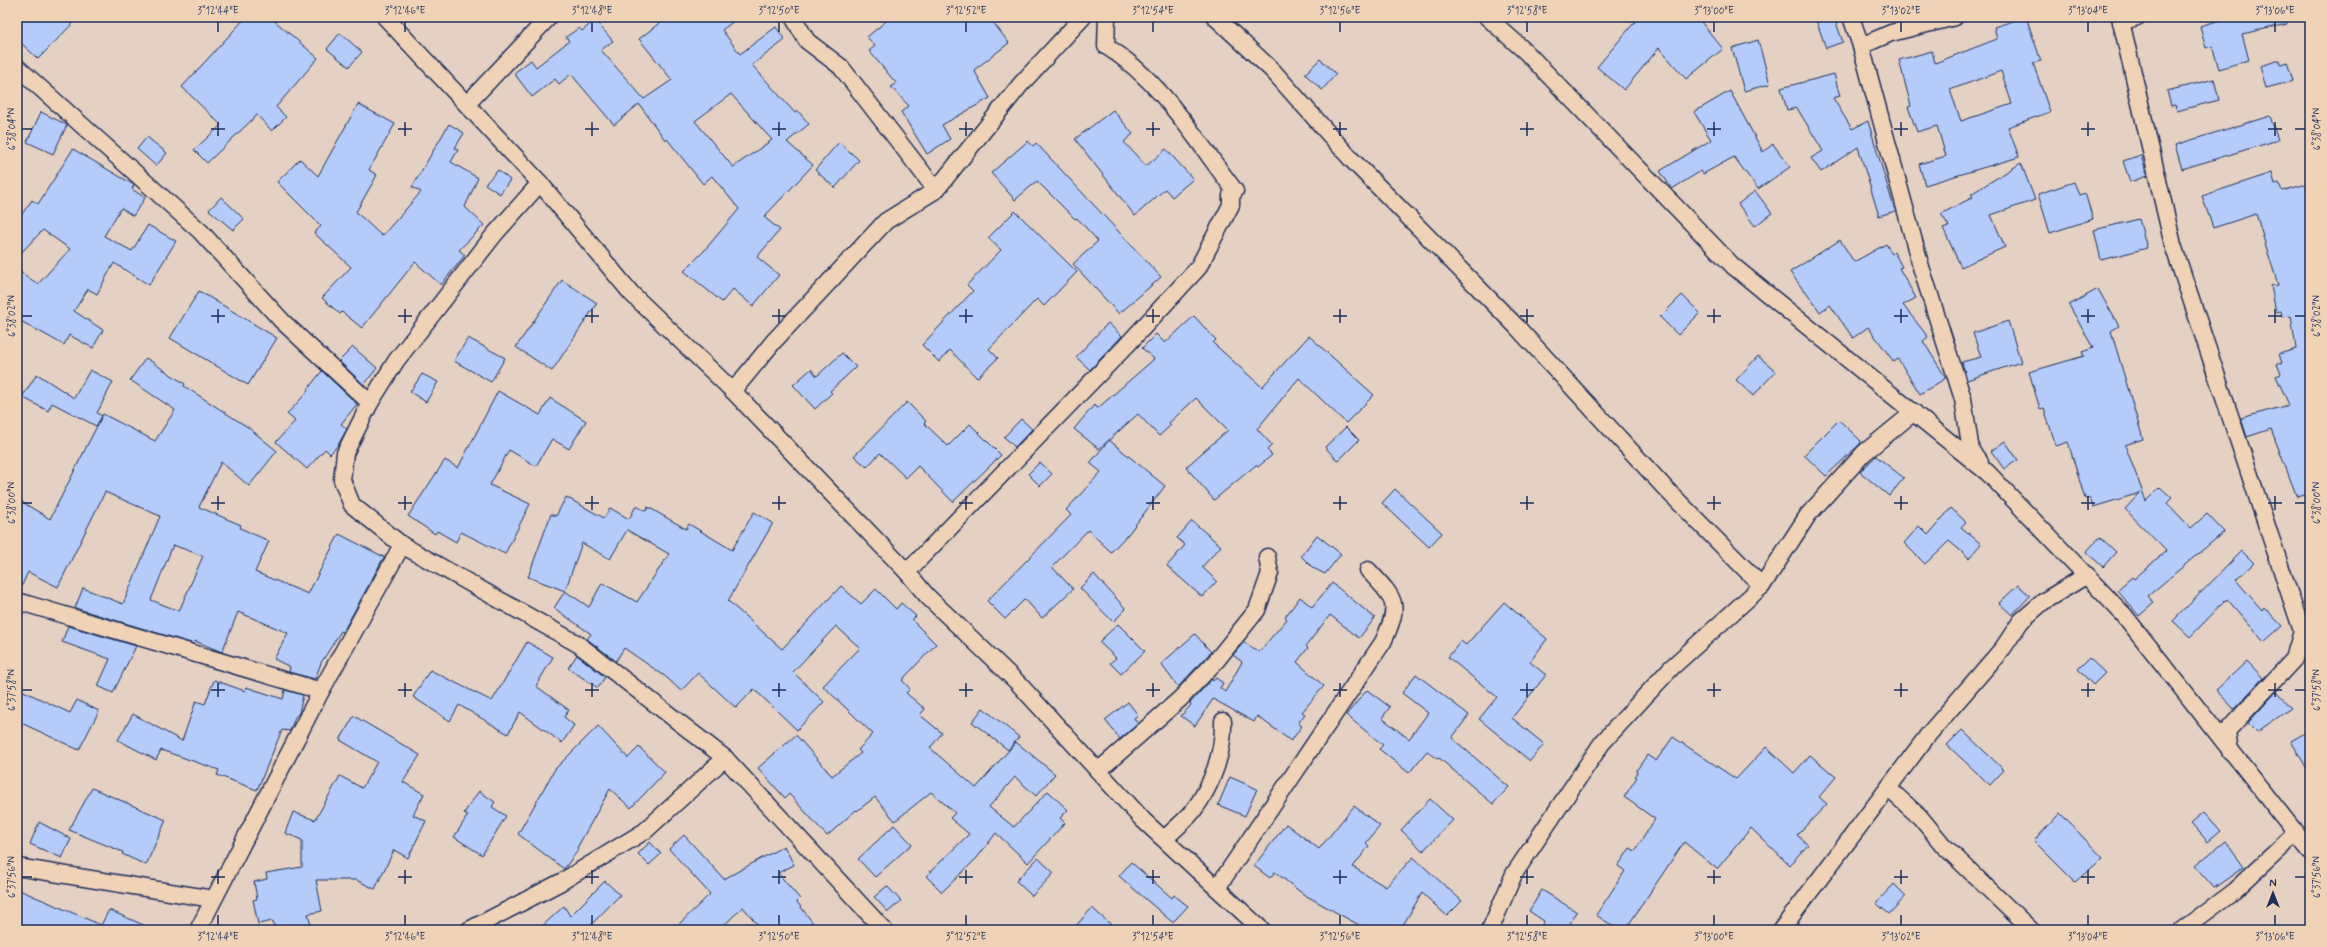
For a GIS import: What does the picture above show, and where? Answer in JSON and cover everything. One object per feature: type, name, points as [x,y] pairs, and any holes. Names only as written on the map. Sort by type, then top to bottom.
[{"type":"street","points":[[385,17],[540,183],[631,293],[733,391],[908,572],[927,596],[1018,683],[1143,820],[1262,930]]},
{"type":"street","points":[[467,104],[549,17]]},
{"type":"street","points":[[793,17],[807,41],[841,67],[936,190]]},
{"type":"street","points":[[733,391],[774,341],[886,221],[936,190],[1021,84],[1083,17]]},
{"type":"street","points":[[908,572],[1198,268],[1231,205],[1231,195],[1235,191],[1164,98],[1142,73],[1106,46],[1107,17]]},
{"type":"street","points":[[1214,17],[1273,71],[1351,159],[1516,326],[1665,488],[1762,586]]},
{"type":"street","points":[[1487,17],[1526,52],[1733,266],[1988,473],[2087,575],[2124,616],[2310,851]]},
{"type":"street","points":[[1851,17],[1861,46],[1921,267],[1963,399],[1971,450],[1988,473]]},
{"type":"street","points":[[1861,46],[1891,33],[1955,17]]},
{"type":"street","points":[[2137,17],[2120,20],[2173,245],[2302,631],[2294,659],[2228,731],[2230,751]]},
{"type":"street","points":[[17,67],[200,231],[282,321],[370,403]]},
{"type":"street","points":[[540,183],[494,235],[396,361],[370,403],[345,452],[342,480],[352,505],[402,545],[578,644],[725,758],[884,930]]},
{"type":"street","points":[[1490,930],[1514,874],[1602,743],[1671,668],[1762,586],[1808,515],[1864,453],[1914,412]]},
{"type":"street","points":[[198,930],[321,691],[402,545]]},
{"type":"street","points":[[1098,771],[1180,699],[1216,661],[1257,610],[1270,573],[1267,557]]},
{"type":"street","points":[[1216,888],[1383,642],[1394,618],[1392,596],[1368,570]]},
{"type":"street","points":[[1781,930],[1928,735],[2003,648],[2021,621],[2044,601],[2087,575]]},
{"type":"street","points":[[17,600],[321,691]]},
{"type":"street","points":[[1164,839],[1193,811],[1208,786],[1214,774],[1224,738],[1223,721]]},
{"type":"street","points":[[469,930],[561,882],[645,831],[725,758]]},
{"type":"street","points":[[1889,788],[1920,818],[1943,845],[2031,930]]},
{"type":"street","points":[[2182,930],[2234,890],[2296,834]]},
{"type":"street","points":[[17,867],[213,899]]},
{"type":"building","points":[[17,17],[79,17],[38,59],[17,39]]},
{"type":"building","points":[[246,17],[270,17],[318,58],[276,107],[286,117],[272,131],[257,115],[207,163],[194,150],[221,125],[182,87]]},
{"type":"building","points":[[667,17],[739,17],[722,30],[740,54],[776,27],[785,40],[752,65],[795,113],[798,111],[809,124],[787,142],[813,165],[764,217],[780,230],[757,257],[779,275],[753,306],[733,289],[722,302],[684,271],[704,251],[739,209],[712,176],[703,184],[667,139],[665,140],[639,104],[614,125],[571,74],[559,84],[555,79],[532,97],[514,73],[531,60],[536,67],[569,41],[566,37],[579,28],[582,31],[595,20],[613,41],[601,50],[644,99],[672,80],[639,39]],"holes":[[[731,94],[772,140],[733,167],[695,121]]]},
{"type":"building","points":[[891,17],[989,17],[1009,43],[974,70],[990,98],[942,125],[950,139],[927,154],[901,112],[909,106],[891,87],[896,83],[869,51],[875,46],[867,37]]},
{"type":"building","points":[[1639,17],[1697,17],[1723,49],[1686,79],[1659,48],[1624,90],[1597,67]]},
{"type":"building","points":[[1815,17],[1834,17],[1843,42],[1826,48]]},
{"type":"building","points":[[2026,17],[2041,61],[2033,63],[2050,112],[2008,127],[2019,157],[1925,185],[1919,164],[1946,156],[1937,126],[1917,132],[1908,107],[1911,106],[1899,60],[1932,51],[1935,63],[1997,39],[1994,27]],"holes":[[[2001,71],[2012,104],[1961,121],[1950,90]]]},
{"type":"building","points":[[2231,17],[2286,17],[2287,24],[2242,34],[2249,60],[2219,69],[2212,46],[2206,48],[2200,26]]},
{"type":"building","points":[[340,33],[362,52],[349,67],[327,49]]},
{"type":"building","points":[[1758,40],[1770,84],[1744,91],[1732,48]]},
{"type":"building","points":[[1320,59],[1336,74],[1322,90],[1305,74]]},
{"type":"building","points":[[2280,60],[2281,64],[2287,62],[2293,81],[2266,88],[2260,66]]},
{"type":"building","points":[[1834,74],[1840,96],[1833,98],[1852,129],[1868,121],[1895,211],[1879,216],[1858,147],[1821,172],[1811,158],[1823,151],[1797,108],[1787,110],[1781,88]]},
{"type":"building","points":[[2214,79],[2219,100],[2177,111],[2175,105],[2171,106],[2167,91]]},
{"type":"building","points":[[1730,91],[1763,152],[1773,144],[1790,167],[1758,189],[1734,157],[1703,174],[1701,171],[1672,189],[1660,171],[1711,140],[1694,112]]},
{"type":"building","points":[[358,104],[395,124],[369,170],[377,175],[356,212],[382,236],[421,192],[412,187],[449,124],[464,133],[455,148],[458,150],[451,162],[478,178],[465,207],[484,225],[459,250],[465,255],[441,285],[415,262],[362,328],[342,312],[340,314],[322,298],[351,267],[314,233],[321,226],[277,182],[300,159],[318,176]]},
{"type":"building","points":[[1113,110],[1133,134],[1124,142],[1146,166],[1166,149],[1193,179],[1172,197],[1165,189],[1135,216],[1075,139]]},
{"type":"building","points":[[41,112],[67,125],[53,154],[27,142]]},
{"type":"building","points":[[2270,116],[2278,140],[2182,169],[2175,145]]},
{"type":"building","points":[[147,137],[167,153],[156,166],[137,149]]},
{"type":"building","points":[[1028,141],[1033,146],[1036,143],[1161,277],[1119,314],[1073,264],[1098,241],[1077,218],[1075,219],[1037,181],[1015,200],[991,173]]},
{"type":"building","points":[[839,142],[859,160],[835,188],[815,170]]},
{"type":"building","points":[[73,149],[134,185],[132,189],[145,198],[133,216],[121,208],[104,236],[132,251],[148,225],[176,241],[149,285],[114,263],[97,294],[88,289],[74,311],[103,330],[93,348],[69,335],[64,345],[17,319],[17,270],[38,284],[70,249],[43,230],[17,257],[17,221],[32,200],[38,204]]},
{"type":"building","points":[[2141,155],[2147,176],[2130,182],[2123,161]]},
{"type":"building","points":[[2021,163],[2035,200],[1991,215],[2005,247],[1961,267],[1943,228],[1949,226],[1941,214],[1973,197],[1971,194]]},
{"type":"building","points":[[498,170],[510,180],[500,194],[485,184]]},
{"type":"building","points":[[2272,173],[2275,184],[2279,183],[2282,191],[2310,183],[2310,493],[2297,497],[2271,429],[2247,437],[2241,418],[2289,405],[2276,376],[2281,374],[2277,364],[2282,363],[2279,354],[2296,349],[2291,316],[2282,317],[2281,311],[2276,312],[2271,286],[2278,285],[2256,214],[2213,228],[2202,196]]},
{"type":"building","points":[[2074,182],[2079,195],[2085,193],[2093,219],[2050,233],[2038,194]]},
{"type":"building","points":[[1755,191],[1772,213],[1755,226],[1738,204]]},
{"type":"building","points":[[221,197],[244,219],[233,230],[209,210]]},
{"type":"building","points":[[1015,211],[1077,272],[1044,306],[1037,299],[989,349],[998,358],[977,378],[950,350],[939,362],[922,345],[973,291],[967,285],[1001,250],[988,238]]},
{"type":"building","points":[[2139,219],[2147,248],[2101,260],[2094,230]]},
{"type":"building","points":[[1840,240],[1854,262],[1886,244],[1892,254],[1894,252],[1902,267],[1899,268],[1916,298],[1903,305],[1928,337],[1923,341],[1946,378],[1920,394],[1898,359],[1894,362],[1868,327],[1853,338],[1830,305],[1820,312],[1790,272]]},
{"type":"building","points":[[562,280],[597,303],[552,371],[516,347]]},
{"type":"building","points":[[2098,289],[2119,326],[2111,331],[2143,439],[2125,445],[2146,501],[2160,487],[2172,498],[2167,503],[2191,528],[2207,514],[2224,532],[2148,596],[2154,603],[2139,616],[2117,590],[2132,577],[2134,579],[2166,551],[2125,509],[2140,493],[2093,507],[2090,498],[2085,499],[2068,442],[2056,446],[2044,408],[2040,409],[2029,372],[2084,356],[2082,352],[2093,348],[2069,305]]},
{"type":"building","points":[[199,291],[277,338],[248,385],[170,338]]},
{"type":"building","points":[[1682,295],[1700,313],[1678,335],[1660,317]]},
{"type":"building","points":[[1194,316],[1216,340],[1213,343],[1262,387],[1309,336],[1374,395],[1346,423],[1299,378],[1257,429],[1272,445],[1267,450],[1272,455],[1258,467],[1256,465],[1214,500],[1186,467],[1228,430],[1196,398],[1169,423],[1171,425],[1159,436],[1138,414],[1099,449],[1074,429],[1094,405],[1098,408],[1154,359],[1142,348],[1156,334],[1165,343]]},
{"type":"building","points":[[2008,321],[2021,362],[1967,380],[1962,362],[1981,357],[1973,333]]},
{"type":"building","points":[[1108,323],[1122,336],[1090,370],[1076,357]]},
{"type":"building","points":[[468,338],[505,358],[491,382],[454,361]]},
{"type":"building","points":[[353,347],[377,368],[364,385],[339,361]]},
{"type":"building","points":[[842,353],[856,367],[830,391],[832,393],[815,409],[793,385],[811,369],[817,376]]},
{"type":"building","points":[[1758,356],[1776,371],[1753,396],[1736,380]]},
{"type":"building","points":[[146,358],[185,384],[184,386],[249,428],[277,451],[249,486],[221,462],[199,507],[241,525],[240,528],[269,541],[255,572],[308,594],[339,534],[384,557],[343,632],[341,631],[321,663],[315,679],[289,672],[290,667],[274,659],[288,633],[238,612],[222,652],[195,641],[194,644],[75,608],[83,588],[123,604],[160,516],[105,492],[58,587],[28,572],[19,592],[17,592],[17,499],[50,519],[103,414],[155,441],[175,410],[130,380]],"holes":[[[173,545],[203,556],[179,611],[151,600]]]},
{"type":"building","points":[[90,370],[113,382],[97,413],[102,416],[96,426],[52,403],[48,411],[22,397],[37,374],[74,398]]},
{"type":"building","points":[[322,371],[357,404],[341,424],[347,429],[338,445],[330,454],[325,449],[307,469],[276,442],[295,421],[287,414],[308,391],[307,390]]},
{"type":"building","points":[[422,374],[438,382],[426,402],[410,392]]},
{"type":"building","points":[[498,391],[540,415],[550,398],[586,421],[569,449],[552,439],[536,466],[509,450],[490,485],[530,504],[505,554],[461,532],[456,542],[437,531],[435,534],[408,516],[445,460],[458,468]]},
{"type":"building","points":[[907,402],[926,421],[924,423],[948,446],[970,424],[1001,455],[953,502],[918,466],[906,478],[880,453],[867,467],[854,456]]},
{"type":"building","points":[[1021,419],[1032,429],[1015,447],[1004,437]]},
{"type":"building","points":[[1839,420],[1861,441],[1860,444],[1826,476],[1804,455]]},
{"type":"building","points":[[1346,427],[1359,440],[1338,461],[1325,447]]},
{"type":"building","points":[[1109,440],[1165,486],[1129,533],[1111,552],[1088,530],[1052,567],[1073,589],[1042,618],[1025,599],[1005,619],[987,601],[1071,515],[1066,510],[1101,472],[1090,463]]},
{"type":"building","points":[[2005,441],[2018,460],[2004,469],[1991,451]]},
{"type":"building","points":[[1876,456],[1904,478],[1889,496],[1860,472]]},
{"type":"building","points":[[1040,462],[1052,474],[1040,486],[1028,474]]},
{"type":"building","points":[[1395,489],[1442,533],[1429,547],[1382,503]]},
{"type":"building","points":[[566,497],[604,518],[610,508],[629,519],[636,506],[646,511],[648,507],[686,529],[689,524],[732,550],[754,512],[773,523],[728,601],[782,649],[841,586],[861,604],[876,589],[896,609],[901,603],[916,616],[912,620],[936,644],[902,680],[910,689],[906,693],[925,709],[920,715],[942,733],[930,748],[976,788],[1016,742],[1055,774],[1036,796],[1015,777],[989,807],[1014,827],[1048,791],[1068,810],[1060,818],[1065,823],[1028,863],[996,833],[977,858],[942,892],[926,876],[969,834],[950,818],[955,813],[931,792],[895,821],[875,797],[857,811],[856,810],[827,836],[789,794],[785,798],[758,768],[796,735],[832,776],[861,753],[858,750],[873,734],[823,686],[860,648],[836,626],[793,672],[824,702],[797,730],[754,689],[736,708],[698,673],[681,691],[666,677],[624,648],[616,661],[587,639],[591,634],[554,608],[565,591],[528,577],[551,514],[556,516]],"holes":[[[627,530],[669,554],[637,602],[602,583],[589,607],[565,591],[582,543],[610,559]]]},
{"type":"building","points":[[1951,508],[1966,522],[1961,527],[1981,544],[1969,558],[1949,541],[1925,564],[1904,543],[1919,526],[1928,535]]},
{"type":"building","points":[[1192,521],[1221,546],[1202,567],[1217,581],[1202,597],[1167,566],[1185,545],[1177,538]]},
{"type":"building","points":[[1317,535],[1341,554],[1325,574],[1313,568],[1301,556]]},
{"type":"building","points":[[2100,537],[2116,552],[2103,567],[2086,552]]},
{"type":"building","points":[[2242,551],[2254,563],[2236,580],[2262,610],[2264,607],[2282,626],[2264,642],[2227,599],[2190,637],[2173,621]]},
{"type":"building","points":[[1094,574],[1126,609],[1113,622],[1080,588]]},
{"type":"building","points":[[1332,583],[1375,618],[1359,638],[1330,615],[1306,646],[1308,648],[1297,662],[1324,686],[1302,712],[1305,714],[1298,723],[1302,726],[1291,741],[1257,716],[1254,722],[1213,699],[1195,726],[1181,716],[1191,705],[1190,703],[1212,679],[1213,681],[1216,678],[1223,683],[1220,688],[1225,692],[1242,662],[1233,655],[1244,642],[1259,652],[1287,619],[1285,617],[1300,597],[1312,607]]},
{"type":"building","points":[[2018,585],[2030,596],[2012,615],[1999,603]]},
{"type":"building","points":[[1504,602],[1547,639],[1530,662],[1546,675],[1512,718],[1544,744],[1530,761],[1479,719],[1497,697],[1448,657],[1461,641],[1466,645]]},
{"type":"building","points":[[1118,624],[1145,651],[1121,674],[1110,663],[1116,658],[1099,642]]},
{"type":"building","points":[[68,626],[136,646],[113,693],[98,686],[110,659],[62,642]]},
{"type":"building","points":[[1195,634],[1211,652],[1178,687],[1161,664]]},
{"type":"building","points":[[527,642],[553,657],[536,686],[569,710],[564,717],[574,725],[562,743],[520,712],[508,734],[459,705],[450,721],[413,697],[430,670],[492,701]]},
{"type":"building","points":[[577,655],[605,677],[598,688],[568,668]]},
{"type":"building","points":[[2089,658],[2105,673],[2093,685],[2078,669]]},
{"type":"building","points":[[2247,661],[2263,678],[2234,709],[2216,690]]},
{"type":"building","points":[[1416,674],[1469,715],[1452,738],[1509,787],[1493,804],[1439,758],[1438,759],[1427,751],[1409,773],[1379,749],[1383,745],[1346,715],[1367,690],[1390,707],[1382,718],[1409,739],[1428,713],[1402,693]]},
{"type":"building","points":[[214,680],[245,691],[246,687],[283,699],[285,690],[303,695],[299,713],[295,717],[290,731],[282,730],[257,790],[217,775],[219,770],[161,750],[156,760],[118,740],[133,714],[182,741],[196,701],[205,704]]},
{"type":"building","points":[[17,688],[70,713],[77,700],[99,711],[79,750],[17,721]]},
{"type":"building","points":[[2276,692],[2291,708],[2257,732],[2248,723]]},
{"type":"building","points":[[1128,702],[1138,715],[1134,718],[1138,724],[1120,739],[1105,720]]},
{"type":"building","points":[[983,708],[1019,737],[1008,750],[972,722]]},
{"type":"building","points":[[354,716],[420,755],[403,782],[424,794],[413,815],[426,821],[408,858],[394,850],[375,889],[356,880],[316,880],[322,911],[308,914],[312,930],[275,930],[273,921],[258,924],[253,900],[257,899],[254,882],[267,879],[266,873],[302,867],[302,840],[285,833],[293,812],[315,820],[340,776],[362,788],[377,762],[340,740]]},
{"type":"building","points":[[598,726],[628,758],[639,747],[665,772],[631,808],[610,789],[577,848],[579,849],[564,869],[518,834],[555,769]]},
{"type":"building","points":[[1962,730],[2004,770],[1990,785],[1947,745]]},
{"type":"building","points":[[2310,730],[2310,774],[2291,741]]},
{"type":"building","points":[[1673,737],[1736,779],[1766,747],[1794,773],[1810,755],[1836,777],[1819,797],[1827,804],[1797,835],[1808,845],[1789,865],[1751,828],[1717,869],[1684,842],[1625,930],[1619,930],[1596,915],[1625,871],[1618,866],[1630,848],[1635,851],[1655,819],[1624,797],[1637,777],[1635,776],[1636,771],[1647,755],[1656,761]]},
{"type":"building","points":[[1230,777],[1257,789],[1245,816],[1218,805]]},
{"type":"building","points":[[92,788],[166,820],[146,865],[122,854],[123,852],[69,830]]},
{"type":"building","points":[[479,791],[495,802],[492,807],[506,816],[482,855],[454,837],[468,815],[464,813]]},
{"type":"building","points":[[1430,799],[1453,820],[1423,851],[1401,830]]},
{"type":"building","points":[[1354,806],[1380,826],[1366,843],[1369,846],[1353,867],[1386,887],[1413,857],[1462,901],[1447,916],[1422,893],[1400,930],[1368,930],[1303,894],[1275,872],[1270,878],[1254,866],[1286,824],[1319,849]]},
{"type":"building","points":[[2204,812],[2221,831],[2208,842],[2191,823]]},
{"type":"building","points":[[2060,813],[2103,858],[2075,882],[2034,841]]},
{"type":"building","points":[[39,822],[71,839],[62,858],[30,844]]},
{"type":"building","points":[[894,825],[912,844],[875,877],[858,859]]},
{"type":"building","points":[[684,835],[724,879],[784,846],[794,865],[778,873],[800,899],[797,902],[813,923],[804,930],[762,930],[743,907],[719,930],[673,930],[710,894],[669,849]]},
{"type":"building","points":[[2225,841],[2244,867],[2214,888],[2195,866]]},
{"type":"building","points":[[650,842],[661,854],[649,865],[638,854]]},
{"type":"building","points":[[1038,858],[1054,873],[1032,896],[1016,881]]},
{"type":"building","points":[[1131,862],[1172,898],[1174,895],[1188,906],[1172,922],[1119,876]]},
{"type":"building","points":[[605,881],[620,895],[586,930],[538,930],[564,906],[570,916]]},
{"type":"building","points":[[1894,884],[1906,896],[1889,914],[1876,903]]},
{"type":"building","points":[[887,886],[901,901],[888,912],[874,897]]},
{"type":"building","points":[[17,889],[101,925],[109,910],[155,930],[17,930]]},
{"type":"building","points":[[1542,890],[1577,912],[1566,930],[1539,930],[1544,921],[1529,911]]},
{"type":"building","points":[[1092,908],[1117,930],[1072,930]]}]
